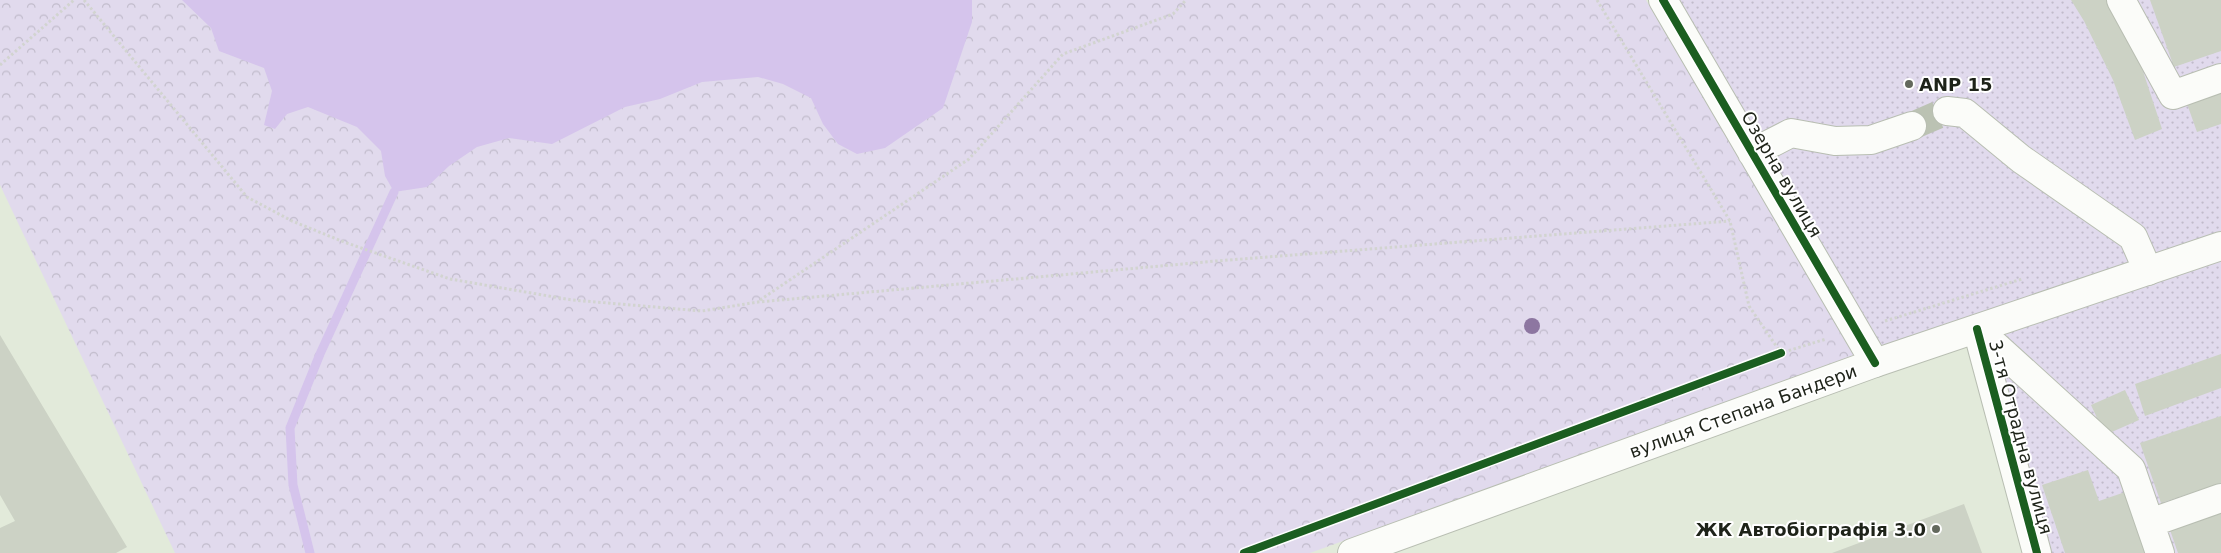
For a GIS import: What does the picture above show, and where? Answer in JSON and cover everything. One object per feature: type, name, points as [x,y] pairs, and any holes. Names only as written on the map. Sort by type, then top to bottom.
[{"type":"main road","name":"Озерна вулиця","points":[[1663,0],[1874,363]]},
{"type":"main road","points":[[2121,0],[2173,95],[2221,78]]},
{"type":"main road","points":[[1947,111],[1965,113],[2021,159],[2133,237],[2148,271]]},
{"type":"main road","points":[[1752,153],[1792,133],[1835,141],[1871,140],[1912,126]]},
{"type":"main road","name":"вулиця Степана Бандери","points":[[1352,553],[1874,363],[2221,246]]},
{"type":"main road","points":[[1977,329],[2131,469],[2160,553]]},
{"type":"main road","name":"3-тя Отрадна вулиця","points":[[1977,329],[2037,553]]},
{"type":"main road","points":[[2150,523],[2221,498]]},
{"type":"path","points":[[0,65],[74,0]]},
{"type":"path","points":[[84,0],[247,197],[292,221],[344,242],[450,279],[572,300],[702,312],[758,302],[1226,260],[1730,221]]},
{"type":"path","points":[[758,302],[969,160],[1063,54],[1172,14],[1186,0]]},
{"type":"path","points":[[1597,0],[1730,221],[1749,306],[1781,353]]},
{"type":"path","points":[[1772,357],[2024,279]]},
{"type":"green space","points":[[0,0],[1646,0],[1854,355],[1310,553],[175,553],[0,185]]},
{"type":"green space","points":[[1679,0],[2221,0],[2221,231],[1881,346]]},
{"type":"green space","points":[[2221,261],[2221,553],[2051,553],[2039,516],[1992,338]]},
{"type":"shaded area","points":[[182,0],[972,0],[972,22],[943,108],[885,148],[857,154],[838,144],[823,124],[811,98],[783,84],[758,77],[702,82],[660,99],[625,107],[552,144],[509,138],[477,147],[449,166],[427,187],[394,192],[385,176],[381,151],[357,127],[308,107],[287,114],[275,129],[264,125],[272,91],[264,68],[219,51],[211,28]]},
{"type":"building","points":[[2071,0],[2108,0],[2140,62],[2162,129],[2135,140],[2113,80],[2084,21]]},
{"type":"building","points":[[2150,0],[2221,0],[2221,51],[2174,67]]},
{"type":"building","points":[[2221,89],[2221,124],[2197,132],[2186,101]]},
{"type":"building","points":[[0,335],[127,547],[116,553],[0,553],[0,528],[15,521],[0,495]]},
{"type":"building","points":[[2221,354],[2221,388],[2145,416],[2135,384]]},
{"type":"building","points":[[2125,390],[2139,420],[2105,435],[2091,405]]},
{"type":"building","points":[[2221,416],[2221,483],[2161,503],[2140,443]]},
{"type":"building","points":[[2088,470],[2099,501],[2128,491],[2149,553],[2065,553],[2042,485]]},
{"type":"building","name":"ЖК Автобіографія 3.0","points":[[1964,504],[1982,553],[1832,553]]},
{"type":"building","points":[[2221,510],[2221,553],[2178,553],[2169,527]]},
{"type":"waterway","points":[[310,553],[293,485],[290,428],[320,354],[394,192]]},
{"type":"tunnel","points":[[1912,126],[1947,111]]},
{"type":"cycle path","points":[[1663,0],[1875,363]]},
{"type":"cycle path","points":[[1977,329],[2037,553]]},
{"type":"cycle path","points":[[1244,553],[1781,353]]},
{"type":"place","name":"ANP 15","points":[[1909,84]]},
{"type":"place","name":"ЖК Автобіографія 3.0","points":[[1936,529]]}]
